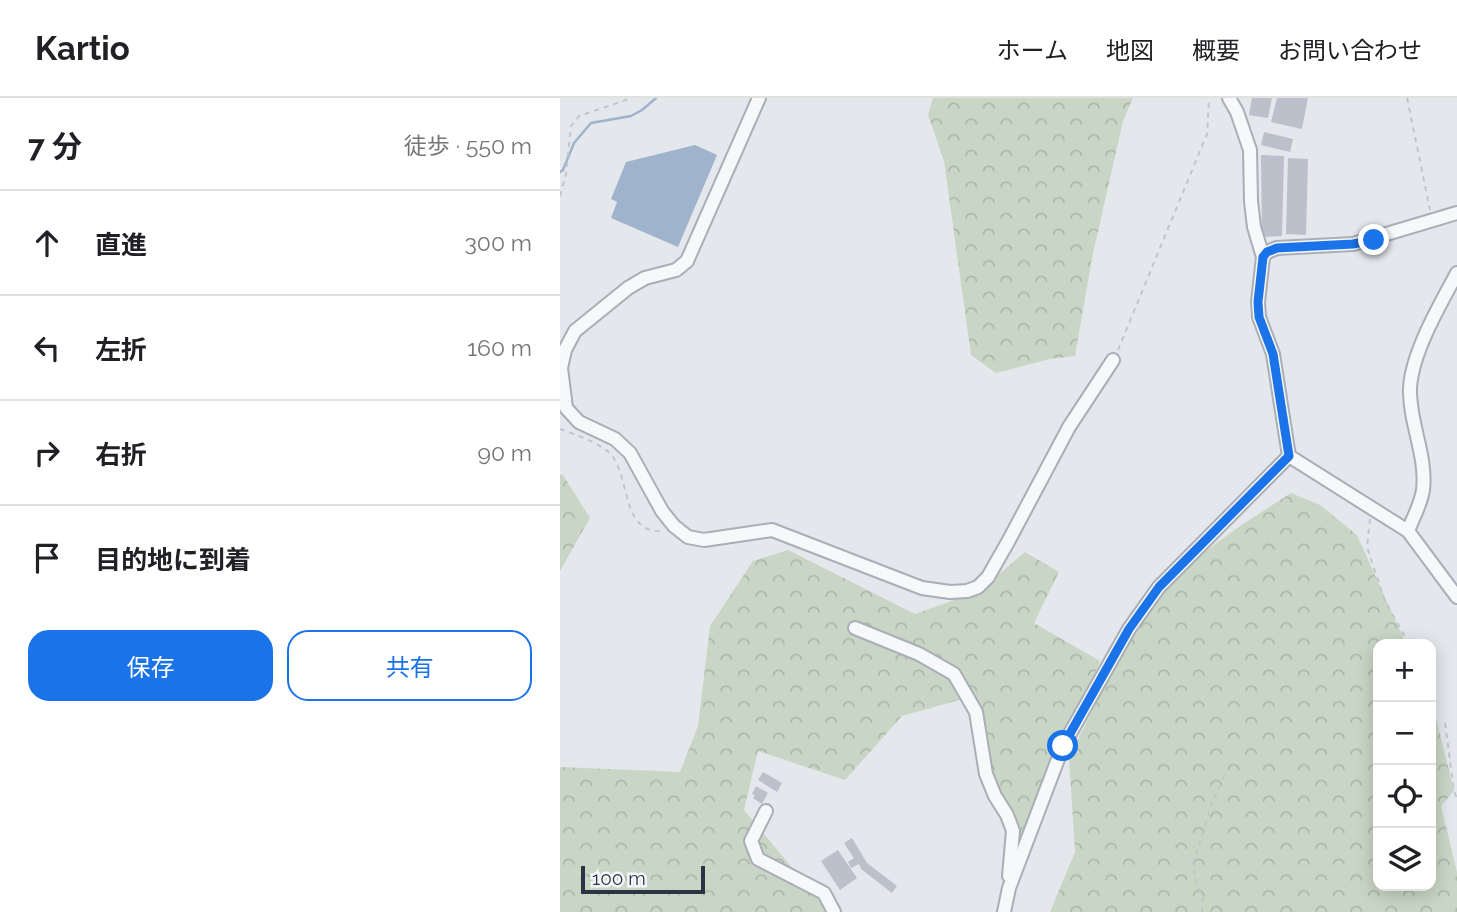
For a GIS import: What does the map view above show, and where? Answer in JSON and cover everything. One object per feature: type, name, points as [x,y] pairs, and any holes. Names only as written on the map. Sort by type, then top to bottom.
[{"type":"street","points":[[759,98],[687,261],[676,270],[645,278],[628,288],[575,331],[565,350],[561,368],[566,408],[579,422],[615,439],[630,453],[662,511],[674,526],[688,537],[704,540],[772,530],[922,588],[950,592],[978,587],[988,577],[1009,540],[1069,426],[1113,360]]},
{"type":"street","points":[[1229,98],[1237,112],[1250,150],[1254,227],[1263,257],[1259,317],[1273,354],[1289,456],[1408,531],[1457,597]]},
{"type":"street","points":[[1263,257],[1277,248],[1353,244],[1457,213]]},
{"type":"street","points":[[1408,531],[1423,492],[1423,469],[1411,409],[1412,372],[1457,273]]},
{"type":"street","points":[[1009,888],[1063,746],[1129,629],[1159,587],[1289,456]]},
{"type":"street","points":[[855,628],[919,654],[954,674],[976,712],[986,774],[1013,831],[1009,888],[1004,912]]},
{"type":"street","points":[[766,811],[751,841],[758,859],[824,893],[834,912]]},
{"type":"path","points":[[560,196],[566,174],[572,126],[579,116],[632,98]]},
{"type":"path","points":[[1113,360],[1128,331],[1207,134],[1209,98]]},
{"type":"path","points":[[1407,98],[1433,221]]},
{"type":"path","points":[[560,429],[585,438],[613,456],[632,513],[641,524],[652,531],[663,531],[674,526]]},
{"type":"path","points":[[1371,507],[1367,547],[1385,601],[1406,639]]},
{"type":"path","points":[[1445,723],[1457,799]]},
{"type":"path","points":[[1202,912],[1203,896],[1196,884],[1193,864],[1212,803],[1226,772]]},
{"type":"green space","points":[[933,98],[1133,98],[1123,121],[1092,258],[1075,356],[1050,359],[996,373],[971,355],[944,161],[928,115]]},
{"type":"green space","points":[[560,474],[590,518],[560,571]]},
{"type":"green space","points":[[1291,493],[1320,505],[1357,535],[1404,639],[1373,639],[1373,891],[1436,891],[1436,717],[1454,791],[1441,806],[1457,872],[1457,912],[1050,912],[1075,852],[1069,757],[1105,686],[1164,582],[1240,526]]},
{"type":"green space","points":[[788,550],[915,614],[979,591],[1025,552],[1059,572],[1034,623],[1100,661],[1032,828],[1012,859],[1014,820],[991,781],[963,699],[902,716],[845,780],[758,751],[744,810],[829,912],[560,912],[560,767],[680,772],[698,726],[710,626],[753,561]]},
{"type":"water","points":[[695,145],[717,155],[678,247],[611,218],[617,202],[611,199],[626,162]]},
{"type":"building","points":[[1252,98],[1272,98],[1268,118],[1249,115]]},
{"type":"building","points":[[1277,98],[1308,98],[1302,129],[1271,122]]},
{"type":"building","points":[[1264,132],[1293,139],[1290,152],[1261,145]]},
{"type":"building","points":[[1261,155],[1284,156],[1282,236],[1262,237]]},
{"type":"building","points":[[1288,158],[1308,159],[1306,235],[1286,234]]},
{"type":"building","points":[[763,772],[782,783],[777,792],[758,780]]},
{"type":"building","points":[[756,786],[768,793],[762,804],[753,798]]},
{"type":"building","points":[[852,838],[867,863],[897,886],[892,893],[861,869],[859,864],[851,868],[848,862],[854,858],[844,843]]},
{"type":"building","points":[[838,850],[857,878],[840,890],[821,861]]},
{"type":"waterway","points":[[560,172],[574,143],[591,123],[631,116],[656,98]]},
{"type":"route","points":[[1063,746],[1129,629],[1159,587],[1289,456],[1273,354],[1259,317],[1260,270],[1263,257],[1277,248],[1353,244],[1374,240]]}]
